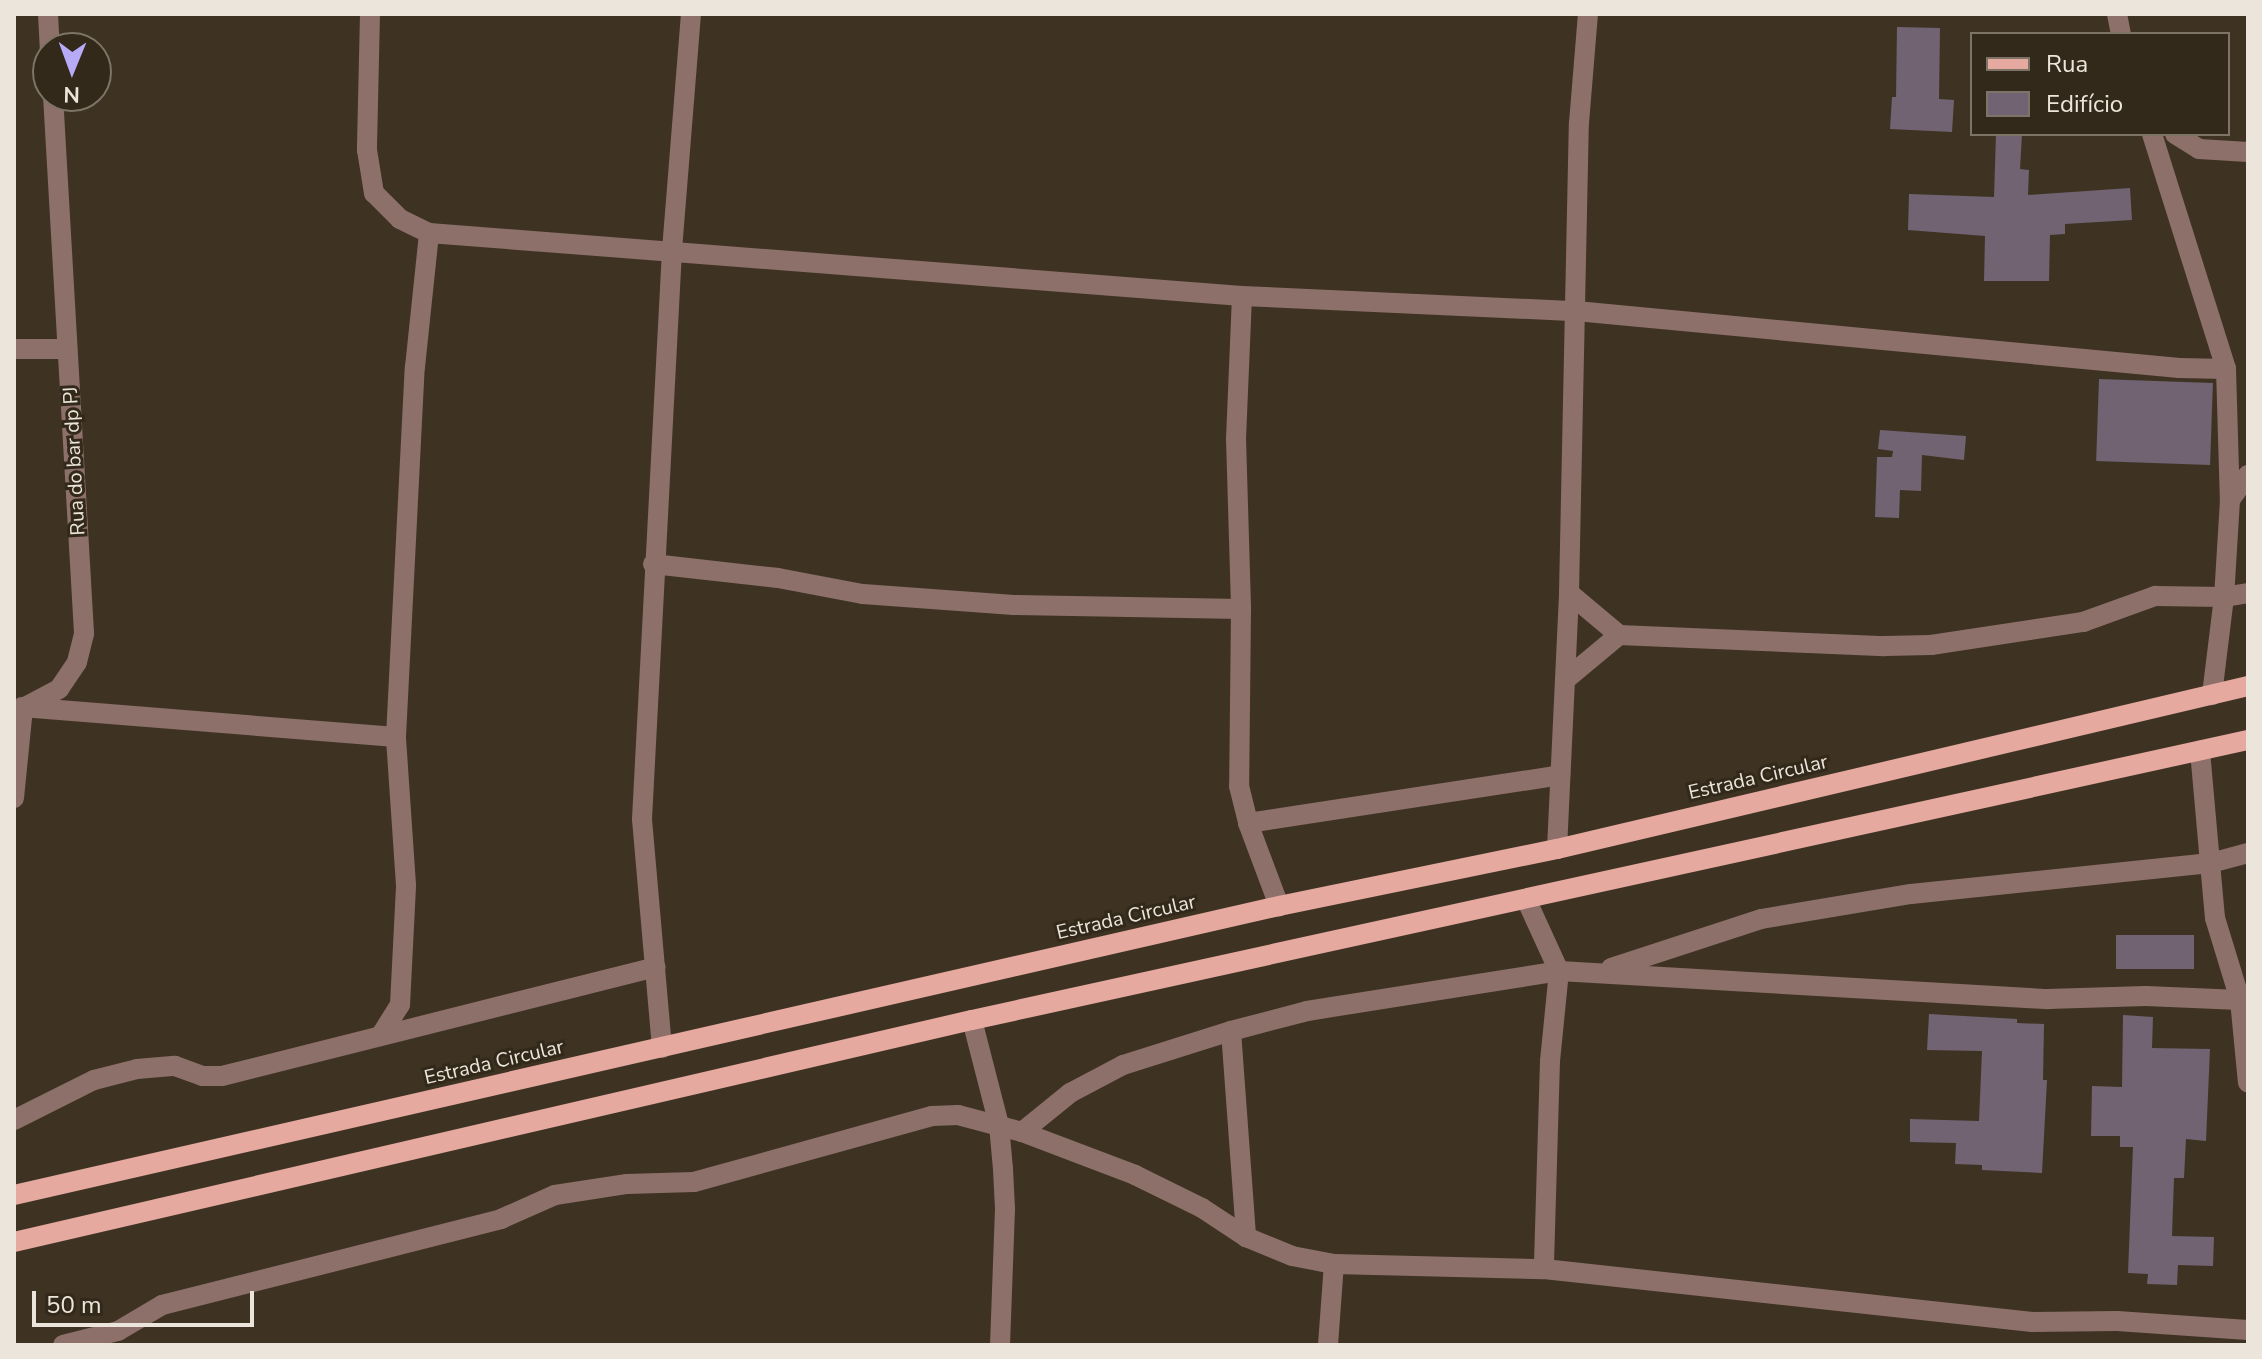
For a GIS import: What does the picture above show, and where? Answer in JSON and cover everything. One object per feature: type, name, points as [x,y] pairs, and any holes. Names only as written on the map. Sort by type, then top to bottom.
[{"type":"main road","name":"Estrada Circular","points":[[14,1195],[1279,906],[1557,849],[2248,686]]},
{"type":"main road","points":[[14,1242],[972,1020],[2248,740]]},
{"type":"street","points":[[370,14],[367,150],[374,193],[400,219],[429,233],[1242,296],[1576,311],[2147,365],[2226,369]]},
{"type":"street","points":[[662,1048],[642,819],[653,564],[672,250],[691,14]]},
{"type":"street","points":[[1557,849],[1569,593],[1579,123],[1588,14]]},
{"type":"street","name":"Rua do bar dp PJ","points":[[18,706],[59,689],[77,662],[84,633],[54,112]]},
{"type":"street","points":[[2153,136],[2226,369],[2230,500],[2224,597],[2212,695]]},
{"type":"street","points":[[2178,136],[2199,149],[2248,152]]},
{"type":"street","points":[[381,1035],[400,1005],[406,885],[396,737],[415,367],[429,233]]},
{"type":"street","points":[[1242,296],[1236,438],[1241,609],[1239,786],[1248,823],[1279,906]]},
{"type":"street","points":[[14,349],[67,349]]},
{"type":"street","points":[[2230,500],[2248,475]]},
{"type":"street","points":[[653,564],[778,578],[863,594],[1014,605],[1241,609]]},
{"type":"street","points":[[1569,593],[1619,635],[1813,644],[1931,645],[2083,622],[2155,596],[2224,597],[2248,593]]},
{"type":"street","points":[[1565,680],[1619,635]]},
{"type":"street","points":[[14,798],[18,706],[396,737]]},
{"type":"street","points":[[2200,750],[2215,918],[2244,1003],[2248,1083]]},
{"type":"street","points":[[1248,823],[1560,775]]},
{"type":"street","points":[[1602,971],[1669,946],[1761,919],[1911,894],[2210,863],[2248,853]]},
{"type":"street","points":[[1526,899],[1559,971],[1550,1061],[1544,1269]]},
{"type":"street","points":[[14,1120],[94,1080],[137,1069],[175,1066],[202,1076],[222,1076],[655,967]]},
{"type":"street","points":[[1022,1132],[1070,1093],[1123,1065],[1231,1031],[1307,1011],[1559,971],[1602,971],[2048,999],[2146,996],[2244,1003]]},
{"type":"street","points":[[400,1005],[429,1025]]},
{"type":"street","points":[[972,1020],[999,1125],[1005,1209],[1000,1345]]},
{"type":"street","points":[[1231,1031],[1246,1237]]},
{"type":"street","points":[[63,1345],[118,1331],[162,1305],[501,1219],[555,1195],[627,1184],[694,1182],[932,1116],[958,1115],[1022,1132],[1135,1175],[1202,1208],[1246,1237],[1292,1256],[1334,1264],[1544,1269],[2032,1322],[2117,1321],[2248,1330]]},
{"type":"street","points":[[1328,1345],[1334,1264]]},
{"type":"building","points":[[1897,27],[1940,28],[1939,99],[1954,100],[1952,132],[1890,129],[1892,97],[1896,97]]},
{"type":"building","points":[[1996,136],[2022,136],[2020,169],[2029,170],[2028,195],[2130,188],[2132,220],[2065,224],[2065,234],[2050,235],[2049,281],[1984,281],[1985,236],[1908,230],[1909,194],[1994,197]]},
{"type":"building","points":[[2099,379],[2213,383],[2210,465],[2096,461]]},
{"type":"building","points":[[1880,430],[1966,436],[1964,460],[1922,455],[1921,491],[1900,490],[1899,518],[1875,517],[1877,457],[1892,457],[1893,451],[1878,449]]},
{"type":"building","points":[[2116,935],[2194,935],[2194,969],[2116,969]]},
{"type":"building","points":[[1929,1014],[2017,1019],[2017,1023],[2044,1024],[2043,1080],[2047,1080],[2042,1173],[1982,1170],[1982,1165],[1955,1164],[1956,1143],[1910,1142],[1910,1119],[1979,1121],[1982,1051],[1927,1050]]},
{"type":"building","points":[[2123,1015],[2153,1017],[2152,1048],[2210,1049],[2206,1141],[2186,1139],[2184,1178],[2174,1178],[2172,1236],[2214,1237],[2213,1266],[2178,1265],[2177,1285],[2147,1284],[2148,1274],[2128,1273],[2133,1147],[2120,1147],[2120,1136],[2091,1136],[2092,1086],[2122,1087]]}]
